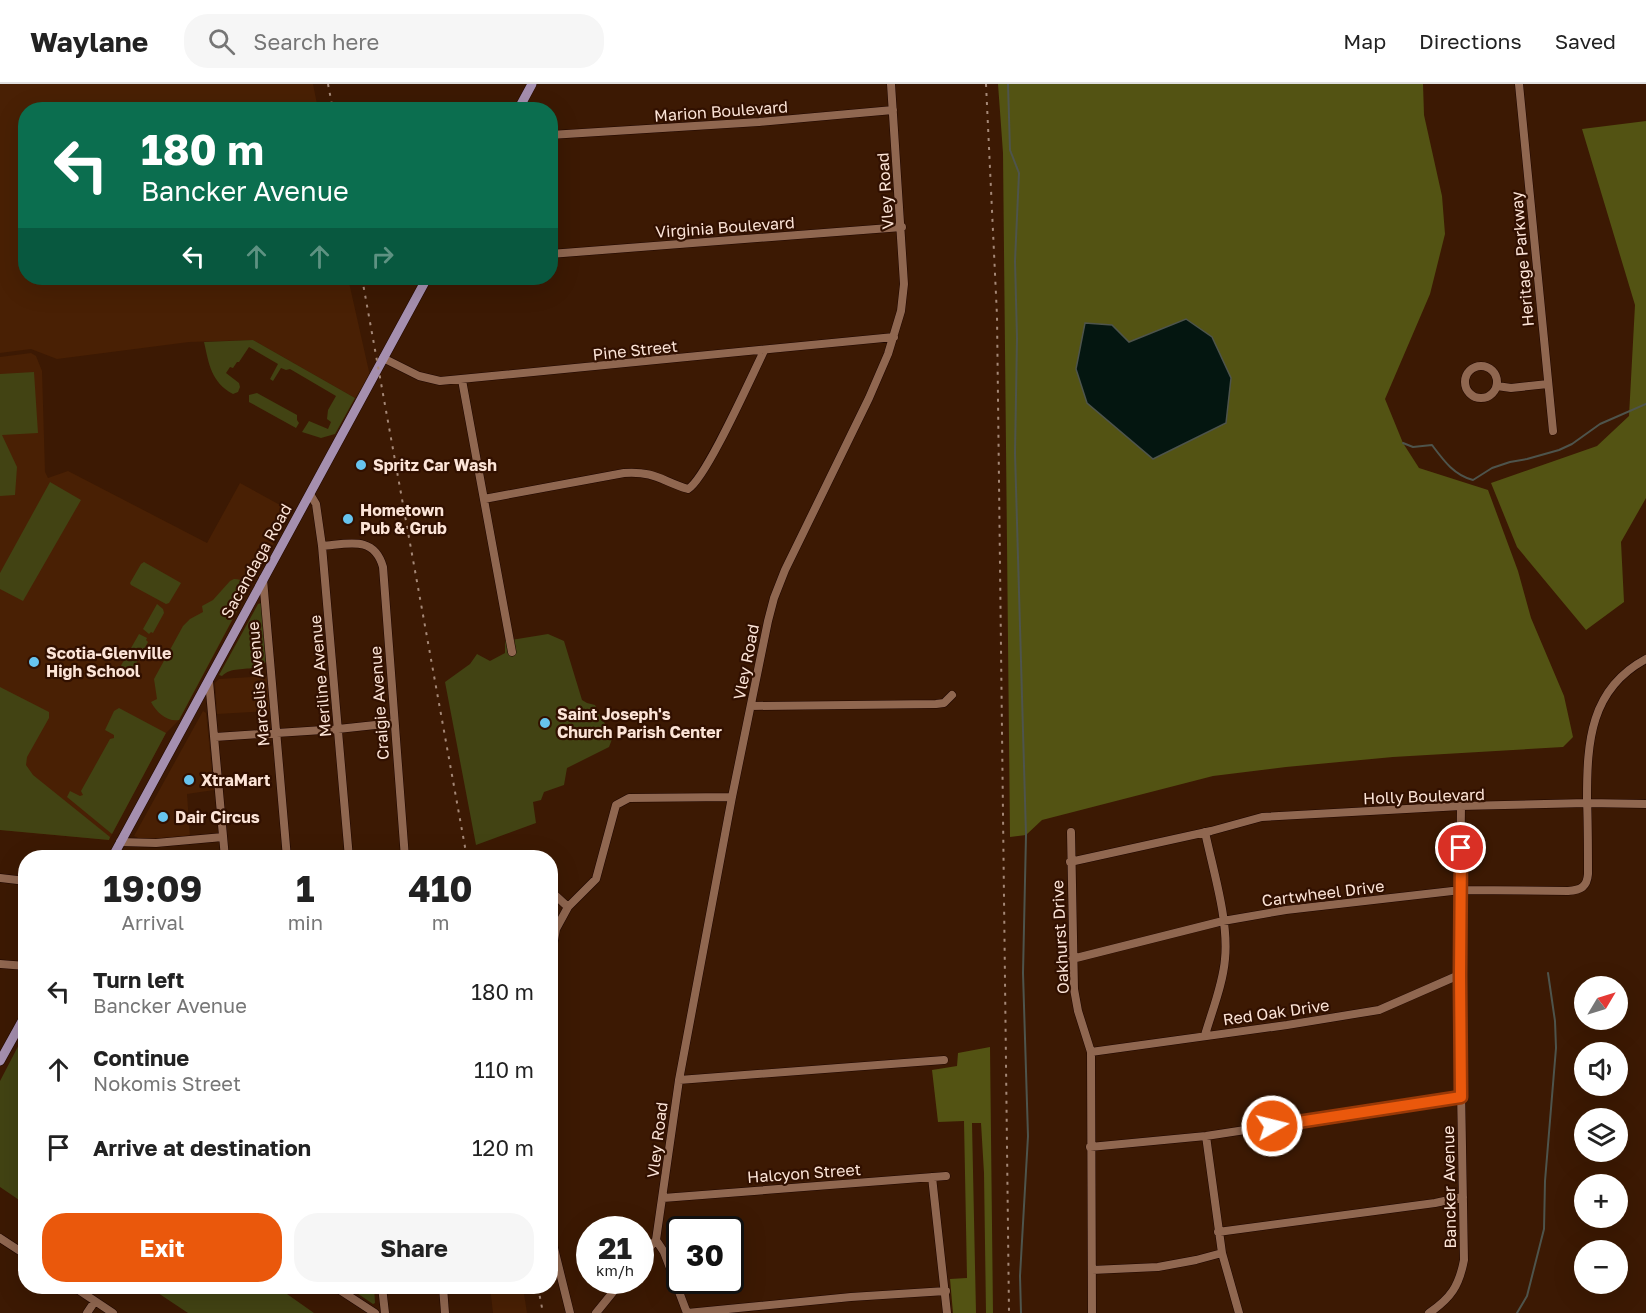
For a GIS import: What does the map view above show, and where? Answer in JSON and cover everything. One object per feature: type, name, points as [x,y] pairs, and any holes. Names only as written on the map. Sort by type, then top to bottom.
[{"type":"main road","points":[[522,102],[532,84]]},
{"type":"main road","name":"Sacandaga Road","points":[[116,850],[423,285]]},
{"type":"main road","points":[[0,1061],[4,1046],[18,1026]]},
{"type":"street","name":"Vley Road","points":[[656,1240],[679,1080],[732,797],[774,598],[869,398],[894,337],[901,311],[904,284],[902,227],[891,84]]},
{"type":"street","name":"Heritage Parkway","points":[[1519,84],[1552,431]]},
{"type":"street","name":"Marion Boulevard","points":[[558,135],[749,123],[893,110]]},
{"type":"street","name":"Virginia Boulevard","points":[[558,253],[902,227]]},
{"type":"street","name":"Pine Street","points":[[383,358],[419,375],[440,381],[894,337]]},
{"type":"street","points":[[484,499],[640,472],[652,474],[688,489],[694,486],[714,453],[764,351]]},
{"type":"street","points":[[1484,366],[1493,372],[1497,386],[1495,392],[1486,398],[1475,398],[1467,390],[1465,380],[1474,367],[1484,366]]},
{"type":"street","points":[[462,380],[512,652]]},
{"type":"street","points":[[1497,386],[1511,388],[1548,384]]},
{"type":"street","name":"Meriline Avenue","points":[[310,494],[316,504],[322,546],[348,850]]},
{"type":"street","name":"Craigie Avenue","points":[[322,546],[359,544],[374,549],[383,567],[404,850]]},
{"type":"street","name":"Marcelis Avenue","points":[[263,579],[286,850]]},
{"type":"street","points":[[1587,803],[1589,739],[1600,704],[1622,675],[1646,659]]},
{"type":"street","points":[[209,681],[216,738],[224,850]]},
{"type":"street","points":[[751,706],[936,704],[944,703],[952,695]]},
{"type":"street","points":[[216,738],[394,723]]},
{"type":"street","points":[[558,923],[568,907],[596,879],[616,805],[629,798],[732,797]]},
{"type":"street","name":"Cartwheel Drive","points":[[1072,960],[1223,921],[1286,910],[1461,890],[1568,891],[1583,888],[1587,883],[1588,873],[1587,803]]},
{"type":"street","name":"Holly Boulevard","points":[[1070,862],[1262,817],[1461,806],[1646,804]]},
{"type":"street","name":"Bancker Avenue","points":[[1429,1313],[1448,1298],[1461,1274],[1464,1260],[1460,975],[1461,806]]},
{"type":"street","name":"Oakhurst Drive","points":[[1071,832],[1072,960],[1078,1011],[1091,1052],[1092,1313]]},
{"type":"street","points":[[1205,832],[1223,921],[1226,948],[1225,963],[1205,1035]]},
{"type":"street","points":[[120,842],[156,843],[223,837]]},
{"type":"street","points":[[0,878],[18,879]]},
{"type":"street","points":[[558,898],[568,907]]},
{"type":"street","points":[[0,964],[18,965]]},
{"type":"street","name":"Red Oak Drive","points":[[1091,1052],[1378,1010],[1460,975]]},
{"type":"street","points":[[679,1080],[944,1060]]},
{"type":"street","points":[[1090,1147],[1206,1136],[1461,1097]]},
{"type":"street","points":[[1206,1136],[1218,1232],[1239,1313]]},
{"type":"street","name":"Halcyon Street","points":[[663,1198],[946,1176]]},
{"type":"street","points":[[932,1177],[947,1313]]},
{"type":"street","points":[[1218,1232],[1435,1203],[1463,1197]]},
{"type":"street","points":[[0,1238],[18,1250]]},
{"type":"street","points":[[654,1242],[656,1240],[664,1252],[687,1313],[851,1297],[946,1291]]},
{"type":"street","points":[[1092,1270],[1158,1267],[1222,1253]]},
{"type":"street","points":[[558,1264],[570,1313]]},
{"type":"street","points":[[84,1294],[113,1313]]},
{"type":"street","points":[[346,1294],[375,1313]]},
{"type":"street","points":[[383,1294],[385,1313]]},
{"type":"street","points":[[444,1294],[445,1313]]},
{"type":"street","points":[[596,1313],[611,1294]]},
{"type":"street","points":[[87,1313],[95,1301]]},
{"type":"shaded area","points":[[0,84],[313,84],[317,102],[18,102],[18,285],[350,285],[370,376],[355,398],[253,340],[189,342],[57,359],[31,349],[0,353]]},
{"type":"shaded area","points":[[998,84],[1423,84],[1424,115],[1442,196],[1445,234],[1430,294],[1385,399],[1403,443],[1419,468],[1488,490],[1518,571],[1531,618],[1564,696],[1573,737],[1563,747],[1393,757],[1213,776],[1042,820],[1026,835],[1010,837],[1003,153]]},
{"type":"shaded area","points":[[1646,121],[1646,498],[1621,542],[1624,602],[1586,630],[1517,547],[1491,483],[1597,446],[1629,416],[1635,305],[1582,129]]},
{"type":"shaded area","points":[[1186,319],[1212,337],[1231,378],[1226,423],[1153,459],[1087,403],[1076,369],[1085,323],[1112,325],[1129,342]]},
{"type":"shaded area","points":[[253,340],[355,398],[335,434],[321,438],[302,432],[309,421],[328,429],[331,422],[327,419],[328,410],[336,396],[290,369],[281,368],[273,381],[270,379],[278,364],[249,347],[239,362],[233,368],[230,367],[226,373],[239,383],[238,392],[233,394],[220,384],[212,372],[204,342]]},
{"type":"shaded area","points":[[31,353],[36,356],[42,371],[45,472],[48,478],[68,471],[207,543],[240,483],[291,511],[179,720],[166,733],[109,840],[0,830],[0,357]]},
{"type":"shaded area","points":[[34,372],[38,433],[2,435],[17,467],[15,495],[0,496],[0,374]]},
{"type":"shaded area","points":[[257,393],[297,415],[299,423],[296,428],[249,402],[249,395]]},
{"type":"shaded area","points":[[50,482],[81,500],[23,601],[0,589],[0,573]]},
{"type":"shaded area","points":[[144,562],[181,583],[169,603],[166,604],[131,585],[130,583]]},
{"type":"shaded area","points":[[234,579],[244,582],[247,592],[179,720],[166,718],[156,710],[151,702],[157,699],[154,679],[183,626],[203,612],[202,606],[213,600]]},
{"type":"shaded area","points":[[261,603],[267,661],[257,667],[232,670],[222,676],[219,675],[258,604]]},
{"type":"shaded area","points":[[157,604],[164,613],[153,633],[149,634],[143,629]]},
{"type":"shaded area","points":[[139,634],[147,638],[148,642],[133,669],[123,672],[119,669]]},
{"type":"shaded area","points":[[548,634],[564,641],[582,700],[595,705],[602,720],[614,734],[609,747],[567,768],[564,785],[544,792],[541,800],[533,802],[536,823],[476,845],[445,682],[470,664],[477,654],[490,661],[505,653],[505,641]]},
{"type":"shaded area","points":[[268,676],[270,711],[217,714],[215,683],[219,679]]},
{"type":"shaded area","points":[[0,687],[49,712],[49,718],[27,757],[26,765],[33,775],[110,837],[109,840],[0,830]]},
{"type":"shaded area","points":[[119,708],[166,733],[112,834],[67,797],[70,791],[80,796],[83,795],[81,791],[110,739],[114,738],[114,735],[105,730],[114,711]]},
{"type":"shaded area","points":[[203,711],[206,713],[214,790],[187,794],[190,837],[143,840],[134,836]]},
{"type":"shaded area","points":[[18,1046],[18,1199],[0,1187],[0,1081]]},
{"type":"shaded area","points":[[990,1047],[993,1313],[986,1313],[981,1123],[972,1123],[976,1313],[953,1313],[950,1279],[967,1278],[964,1121],[938,1122],[932,1070],[957,1066],[958,1053]]},
{"type":"shaded area","points":[[160,1294],[287,1294],[314,1313],[188,1313]]},
{"type":"shaded area","points":[[358,1294],[374,1294],[375,1303],[373,1304]]},
{"type":"shaded area","points":[[491,1294],[524,1294],[527,1313],[493,1313]]},
{"type":"waterway","points":[[1008,84],[1010,150],[1019,173],[1015,261],[1017,338],[1015,453],[1026,835],[1023,973],[1028,1136],[1020,1276],[1021,1313]]},
{"type":"waterway","points":[[1403,443],[1413,447],[1432,445],[1455,471],[1473,480],[1492,468],[1559,450],[1572,444],[1600,424],[1646,404]]},
{"type":"waterway","points":[[1517,1313],[1527,1296],[1544,1229],[1545,1181],[1556,1048],[1555,1021],[1548,973]]},
{"type":"railway","points":[[328,84],[331,102]]},
{"type":"railway","points":[[986,84],[997,316],[1009,1313]]},
{"type":"railway","points":[[363,285],[466,850]]},
{"type":"railway","points":[[539,1294],[543,1313]]},
{"type":"place","name":"Spritz Car Wash","points":[[361,465]]},
{"type":"place","name":"Hometown Pub & Grub","points":[[348,519]]},
{"type":"place","name":"Scotia-Glenville High School","points":[[34,662]]},
{"type":"place","name":"Saint Joseph's Church Parish Center","points":[[545,723]]},
{"type":"place","name":"XtraMart","points":[[189,780]]},
{"type":"place","name":"Dair Circus","points":[[163,817]]},
{"type":"route","points":[[1272,1126],[1461,1097],[1461,848]]}]
